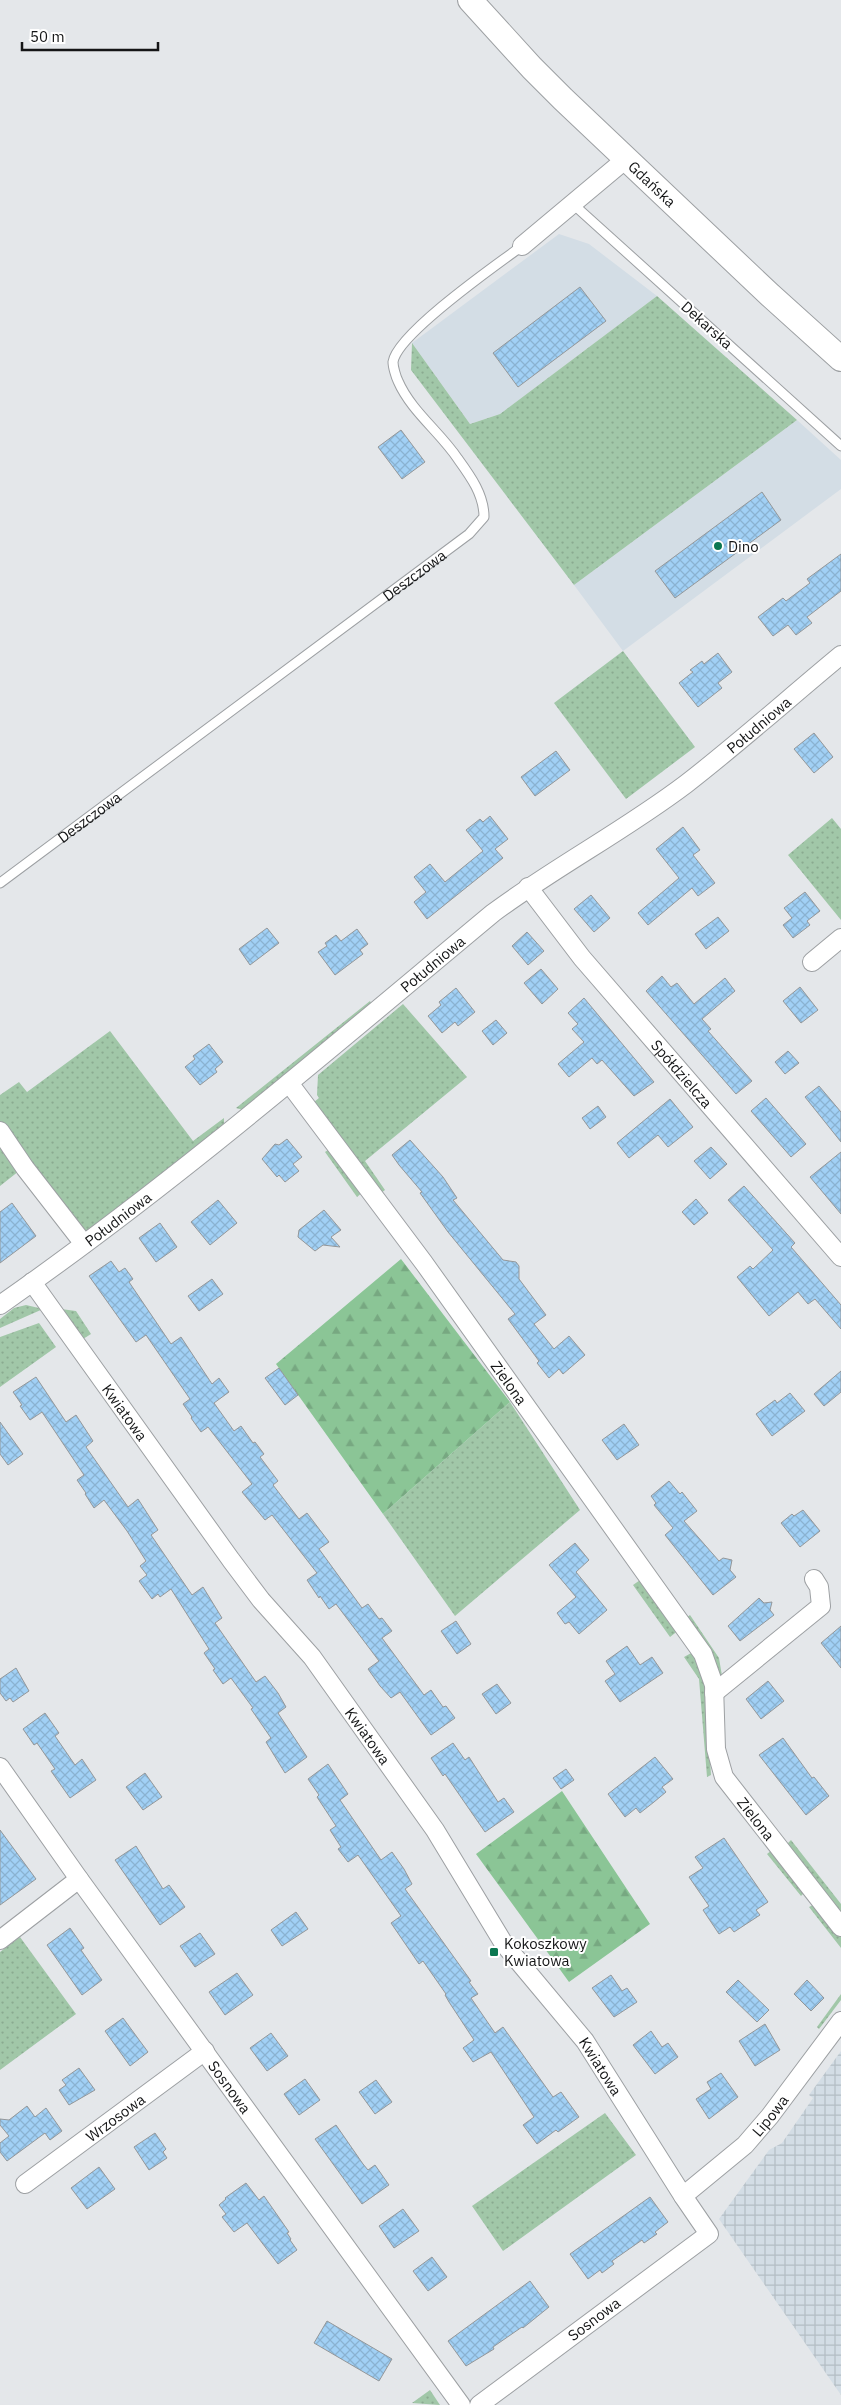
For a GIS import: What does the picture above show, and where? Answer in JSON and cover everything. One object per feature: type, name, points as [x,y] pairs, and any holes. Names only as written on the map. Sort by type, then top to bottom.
[{"type":"main road","name":"Gdańska","points":[[470,0],[532,68],[626,160],[841,359]]},
{"type":"street","name":"Deszczowa","points":[[522,246],[626,160]]},
{"type":"street","name":"Południowa","points":[[32,1282],[84,1244],[289,1083],[493,913],[528,887],[686,784],[841,655]]},
{"type":"street","name":"Spółdzielcza","points":[[528,887],[582,958],[841,1256]]},
{"type":"street","points":[[812,962],[841,938]]},
{"type":"street","name":"Zielona","points":[[289,1083],[424,1263],[703,1654],[714,1685],[716,1749],[724,1777],[841,1927]]},
{"type":"street","points":[[0,1131],[25,1168],[84,1244]]},
{"type":"street","points":[[0,1305],[32,1282]]},
{"type":"street","name":"Kwiatowa","points":[[32,1282],[231,1560],[261,1600],[312,1657],[424,1815],[504,1944],[585,2041],[682,2196],[709,2234]]},
{"type":"street","points":[[714,1692],[821,1606],[820,1587],[814,1579]]},
{"type":"street","name":"Sosnowa","points":[[0,1767],[79,1879],[461,2405]]},
{"type":"street","points":[[0,1940],[79,1879]]},
{"type":"street","name":"Lipowa","points":[[682,2196],[745,2145],[770,2116],[841,2021]]},
{"type":"street","name":"Wrzosowa","points":[[25,2184],[205,2051]]},
{"type":"street","name":"Sosnowa","points":[[479,2405],[709,2234]]},
{"type":"lane","name":"Dekarska","points":[[574,204],[841,446]]},
{"type":"lane","name":"Deszczowa","points":[[0,883],[469,534],[484,517],[484,504],[473,480],[416,409],[397,380],[393,362],[405,340],[522,246]]},
{"type":"shaded area","points":[[559,234],[589,244],[657,296],[500,414],[470,424],[412,343]]},
{"type":"shaded area","points":[[797,420],[841,460],[841,489],[623,651],[574,585]]},
{"type":"shaded area","points":[[841,2051],[841,2395],[719,2219],[769,2150],[782,2143],[813,2098],[809,2095]]},
{"type":"green space","points":[[657,296],[797,420],[574,585],[411,370],[412,343],[470,424],[500,414]]},
{"type":"green space","points":[[623,651],[695,747],[626,799],[554,703]]},
{"type":"green space","points":[[832,818],[841,829],[841,920],[788,855]]},
{"type":"green space","points":[[370,1001],[371,1003],[243,1110],[236,1108]]},
{"type":"green space","points":[[403,1004],[467,1077],[365,1161],[385,1190],[381,1193],[314,1102],[319,1098],[317,1095],[318,1075]]},
{"type":"green space","points":[[110,1031],[193,1141],[224,1118],[224,1125],[84,1235],[0,1122],[0,1095],[19,1082],[27,1092]]},
{"type":"green space","points":[[0,1146],[19,1171],[0,1186]]},
{"type":"green space","points":[[331,1148],[363,1192],[357,1197],[325,1152]]},
{"type":"green space","points":[[401,1259],[510,1402],[383,1514],[276,1364]]},
{"type":"green space","points":[[26,1305],[43,1309],[0,1328],[0,1319],[14,1308]]},
{"type":"green space","points":[[61,1309],[76,1311],[91,1334],[83,1339]]},
{"type":"green space","points":[[39,1323],[56,1347],[0,1387],[0,1337]]},
{"type":"green space","points":[[510,1402],[580,1510],[455,1616],[383,1514]]},
{"type":"green space","points":[[643,1578],[679,1630],[670,1637],[633,1585]]},
{"type":"green space","points":[[690,1615],[719,1658],[722,1676],[716,1673],[686,1618]]},
{"type":"green space","points":[[693,1652],[705,1683],[711,1775],[707,1777],[699,1679],[684,1657]]},
{"type":"green space","points":[[562,1791],[650,1924],[569,1982],[476,1854]]},
{"type":"green space","points":[[791,1840],[841,1904],[841,1915],[785,1846]]},
{"type":"green space","points":[[772,1850],[805,1892],[801,1896],[767,1854]]},
{"type":"green space","points":[[815,1904],[841,1935],[841,1948],[809,1907]]},
{"type":"green space","points":[[20,1937],[76,2014],[0,2070],[0,1952]]},
{"type":"green space","points":[[841,1994],[841,2000],[819,2029],[817,2027]]},
{"type":"green space","points":[[605,2113],[636,2155],[503,2251],[472,2206]]},
{"type":"green space","points":[[430,2390],[440,2405],[412,2403]]},
{"type":"building","points":[[580,287],[606,321],[518,387],[493,353]]},
{"type":"building","points":[[401,430],[425,462],[402,479],[378,447]]},
{"type":"building","name":"Dino","points":[[762,492],[781,520],[675,598],[655,571]]},
{"type":"building","points":[[841,554],[841,591],[807,617],[812,623],[796,635],[788,625],[773,636],[758,617],[783,598],[786,601],[810,583],[807,579]]},
{"type":"building","points":[[718,653],[732,672],[718,683],[722,688],[698,707],[679,683],[693,672],[690,670],[702,661],[704,664]]},
{"type":"building","points":[[814,733],[833,757],[814,773],[794,749]]},
{"type":"building","points":[[556,751],[570,770],[535,796],[521,777]]},
{"type":"building","points":[[490,816],[508,839],[495,849],[503,858],[427,919],[414,902],[426,892],[414,877],[430,864],[445,882],[483,851],[466,830],[480,819],[483,822]]},
{"type":"building","points":[[683,827],[700,850],[693,855],[715,883],[698,896],[692,888],[648,925],[638,913],[679,878],[656,849]]},
{"type":"building","points":[[805,892],[820,911],[807,921],[810,925],[793,938],[783,925],[792,918],[784,908]]},
{"type":"building","points":[[591,895],[610,918],[594,932],[574,909]]},
{"type":"building","points":[[718,917],[729,931],[706,949],[695,934]]},
{"type":"building","points":[[267,928],[279,943],[250,965],[239,949]]},
{"type":"building","points":[[357,929],[368,944],[360,950],[363,954],[335,975],[318,952],[327,946],[325,943],[336,935],[341,941]]},
{"type":"building","points":[[527,932],[544,951],[528,965],[512,946]]},
{"type":"building","points":[[541,969],[558,989],[542,1004],[524,983]]},
{"type":"building","points":[[662,976],[671,987],[677,983],[694,1004],[725,978],[735,991],[702,1019],[711,1029],[708,1031],[752,1081],[736,1094],[646,991]]},
{"type":"building","points":[[800,987],[818,1010],[801,1023],[783,1001]]},
{"type":"building","points":[[456,988],[475,1012],[458,1026],[455,1022],[442,1033],[428,1016],[441,1005],[439,1002]]},
{"type":"building","points":[[584,998],[654,1082],[634,1096],[602,1060],[597,1064],[592,1058],[569,1077],[558,1064],[584,1042],[572,1029],[578,1024],[568,1013]]},
{"type":"building","points":[[496,1020],[507,1033],[493,1045],[482,1031]]},
{"type":"building","points":[[209,1044],[223,1062],[215,1069],[217,1072],[200,1085],[185,1067],[195,1059],[193,1056]]},
{"type":"building","points":[[788,1051],[799,1063],[785,1074],[775,1062]]},
{"type":"building","points":[[819,1086],[841,1112],[841,1142],[805,1097]]},
{"type":"building","points":[[766,1098],[806,1144],[791,1157],[751,1111]]},
{"type":"building","points":[[670,1099],[693,1127],[668,1147],[658,1135],[629,1158],[617,1143]]},
{"type":"building","points":[[598,1106],[606,1117],[590,1129],[582,1118]]},
{"type":"building","points":[[287,1139],[302,1157],[293,1164],[299,1171],[285,1182],[279,1175],[277,1177],[262,1159],[275,1144],[279,1145]]},
{"type":"building","points":[[410,1140],[443,1177],[457,1198],[453,1200],[503,1260],[516,1262],[519,1266],[519,1279],[546,1315],[534,1324],[554,1349],[569,1336],[585,1355],[563,1374],[559,1369],[549,1378],[537,1363],[539,1361],[508,1319],[515,1314],[448,1232],[420,1193],[422,1192],[392,1155]]},
{"type":"building","points":[[711,1147],[727,1164],[710,1179],[694,1161]]},
{"type":"building","points":[[841,1152],[841,1214],[810,1177]]},
{"type":"building","points":[[744,1186],[795,1243],[791,1247],[841,1305],[841,1329],[815,1299],[808,1304],[798,1292],[769,1316],[737,1277],[750,1266],[753,1269],[773,1250],[728,1200]]},
{"type":"building","points":[[696,1199],[708,1213],[694,1225],[682,1212]]},
{"type":"building","points":[[218,1200],[237,1223],[210,1245],[191,1222]]},
{"type":"building","points":[[12,1203],[36,1236],[0,1263],[0,1212]]},
{"type":"building","points":[[324,1210],[341,1230],[331,1237],[340,1247],[323,1245],[315,1251],[298,1237],[299,1230]]},
{"type":"building","points":[[160,1223],[177,1247],[156,1262],[139,1238]]},
{"type":"building","points":[[111,1261],[119,1272],[125,1268],[133,1279],[129,1282],[171,1344],[181,1337],[212,1384],[219,1378],[229,1392],[214,1403],[234,1431],[241,1426],[253,1443],[255,1442],[264,1454],[260,1457],[278,1481],[273,1485],[299,1519],[307,1513],[329,1542],[319,1549],[362,1608],[368,1604],[379,1619],[382,1618],[392,1631],[382,1638],[424,1695],[431,1690],[443,1707],[446,1706],[455,1718],[431,1735],[400,1692],[391,1698],[380,1686],[368,1669],[379,1661],[336,1604],[329,1609],[307,1580],[317,1573],[272,1515],[265,1520],[242,1492],[252,1484],[208,1427],[201,1432],[191,1418],[183,1404],[190,1399],[146,1335],[136,1342],[89,1276]]},
{"type":"building","points":[[212,1279],[223,1294],[199,1311],[188,1296]]},
{"type":"building","points":[[279,1368],[298,1395],[285,1405],[265,1378]]},
{"type":"building","points":[[841,1371],[841,1392],[824,1406],[814,1394]]},
{"type":"building","points":[[36,1377],[66,1422],[76,1415],[93,1441],[86,1447],[128,1507],[138,1499],[158,1530],[151,1535],[192,1595],[203,1587],[222,1618],[215,1623],[256,1682],[265,1676],[278,1693],[286,1707],[278,1713],[307,1757],[285,1773],[266,1742],[271,1738],[251,1709],[253,1708],[231,1678],[223,1684],[213,1670],[215,1669],[204,1653],[209,1649],[171,1589],[160,1597],[158,1594],[152,1599],[139,1581],[147,1575],[140,1566],[146,1561],[127,1531],[104,1500],[94,1508],[77,1480],[84,1475],[42,1412],[30,1420],[20,1406],[22,1405],[13,1392]]},
{"type":"building","points":[[790,1393],[805,1411],[772,1436],[756,1414],[775,1400],[777,1403]]},
{"type":"building","points":[[0,1422],[23,1454],[8,1465],[0,1454]]},
{"type":"building","points":[[624,1424],[639,1445],[617,1460],[602,1440]]},
{"type":"building","points":[[669,1481],[680,1494],[682,1492],[697,1511],[684,1521],[719,1561],[723,1558],[732,1560],[730,1570],[736,1577],[713,1595],[665,1535],[673,1528],[654,1505],[656,1503],[651,1496]]},
{"type":"building","points":[[803,1510],[820,1531],[800,1547],[781,1523],[792,1514],[794,1516]]},
{"type":"building","points":[[575,1543],[589,1560],[576,1572],[607,1610],[579,1634],[569,1622],[565,1624],[557,1613],[576,1597],[549,1565]]},
{"type":"building","points":[[759,1598],[764,1603],[772,1602],[770,1610],[774,1615],[740,1641],[728,1626]]},
{"type":"building","points":[[456,1621],[471,1644],[457,1654],[441,1631]]},
{"type":"building","points":[[841,1626],[841,1668],[821,1643]]},
{"type":"building","points":[[627,1646],[640,1665],[652,1657],[663,1673],[620,1702],[605,1681],[615,1674],[606,1661]]},
{"type":"building","points":[[16,1668],[29,1691],[13,1702],[10,1698],[6,1701],[0,1693],[0,1679]]},
{"type":"building","points":[[768,1681],[784,1701],[761,1719],[746,1699]]},
{"type":"building","points":[[497,1684],[511,1703],[496,1714],[482,1694]]},
{"type":"building","points":[[45,1713],[59,1733],[55,1736],[75,1765],[82,1759],[96,1780],[70,1798],[51,1771],[55,1769],[37,1743],[34,1745],[23,1729]]},
{"type":"building","points":[[783,1738],[812,1778],[814,1777],[829,1796],[806,1815],[759,1755]]},
{"type":"building","points":[[453,1743],[465,1760],[469,1757],[498,1802],[504,1798],[514,1812],[485,1832],[445,1774],[443,1776],[431,1758]]},
{"type":"building","points":[[655,1757],[673,1779],[662,1787],[666,1792],[654,1802],[640,1813],[636,1808],[625,1817],[608,1794]]},
{"type":"building","points":[[328,1764],[348,1794],[340,1800],[381,1860],[392,1852],[404,1869],[412,1884],[405,1889],[471,1981],[469,1982],[478,1994],[471,1998],[495,2033],[503,2027],[553,2097],[561,2092],[579,2117],[558,2132],[556,2130],[537,2144],[523,2125],[534,2117],[491,2052],[473,2062],[463,2048],[474,2040],[423,1961],[419,1964],[391,1923],[401,1916],[358,1855],[348,1862],[338,1849],[341,1847],[330,1830],[336,1826],[308,1779]]},
{"type":"building","points":[[566,1769],[574,1780],[561,1789],[553,1778]]},
{"type":"building","points":[[145,1773],[162,1797],[143,1810],[126,1787]]},
{"type":"building","points":[[0,1830],[36,1879],[0,1905]]},
{"type":"building","points":[[724,1838],[768,1902],[756,1910],[760,1915],[734,1932],[730,1927],[719,1934],[703,1910],[709,1906],[689,1877],[703,1868],[695,1857]]},
{"type":"building","points":[[136,1846],[163,1889],[169,1885],[185,1907],[160,1925],[115,1860]]},
{"type":"building","points":[[296,1912],[308,1929],[282,1946],[271,1930]]},
{"type":"building","points":[[70,1928],[84,1948],[81,1950],[102,1980],[82,1995],[47,1945]]},
{"type":"building","points":[[200,1933],[215,1954],[195,1967],[180,1946]]},
{"type":"building","points":[[237,1973],[253,1995],[225,2015],[209,1992]]},
{"type":"building","points":[[611,1975],[622,1991],[627,1988],[637,2002],[614,2017],[592,1988]]},
{"type":"building","points":[[738,1980],[769,2010],[757,2022],[726,1992]]},
{"type":"building","points":[[807,1980],[824,1998],[811,2011],[794,1994]]},
{"type":"building","points":[[123,2018],[148,2052],[130,2066],[105,2031]]},
{"type":"building","points":[[765,2024],[780,2050],[755,2066],[739,2041]]},
{"type":"building","points":[[651,2031],[662,2047],[668,2043],[678,2057],[655,2074],[633,2045]]},
{"type":"building","points":[[271,2033],[288,2056],[267,2071],[250,2048]]},
{"type":"building","points":[[79,2068],[95,2090],[69,2105],[59,2090],[66,2085],[62,2080]]},
{"type":"building","points":[[721,2073],[738,2097],[709,2119],[696,2099],[711,2089],[707,2082]]},
{"type":"building","points":[[305,2079],[320,2100],[299,2115],[284,2094]]},
{"type":"building","points":[[376,2080],[392,2102],[375,2114],[359,2092]]},
{"type":"building","points":[[27,2106],[35,2117],[46,2108],[62,2131],[50,2140],[45,2133],[7,2161],[0,2152],[0,2143],[9,2136],[0,2125],[0,2119],[9,2120]]},
{"type":"building","points":[[336,2125],[368,2170],[375,2165],[389,2185],[362,2204],[315,2139]]},
{"type":"building","points":[[155,2133],[166,2149],[163,2152],[167,2158],[149,2170],[134,2147]]},
{"type":"building","points":[[99,2167],[115,2189],[87,2209],[71,2188]]},
{"type":"building","points":[[246,2183],[259,2200],[264,2196],[289,2232],[287,2233],[290,2240],[297,2250],[278,2264],[247,2223],[234,2232],[222,2217],[226,2214],[219,2205],[225,2198]]},
{"type":"building","points":[[650,2197],[668,2222],[655,2232],[657,2234],[644,2243],[642,2240],[612,2261],[614,2264],[602,2273],[600,2270],[588,2279],[570,2254]]},
{"type":"building","points":[[403,2209],[419,2231],[394,2248],[379,2226]]},
{"type":"building","points":[[432,2257],[447,2277],[428,2291],[413,2271]]},
{"type":"building","points":[[530,2281],[549,2307],[523,2328],[493,2347],[494,2349],[466,2366],[448,2341]]},
{"type":"building","points":[[327,2321],[392,2359],[379,2381],[314,2343]]},
{"type":"place","name":"Dino","points":[[718,546]]},
{"type":"place","name":"Kokoszkowy Kwiatowa","points":[[494,1952]]}]
